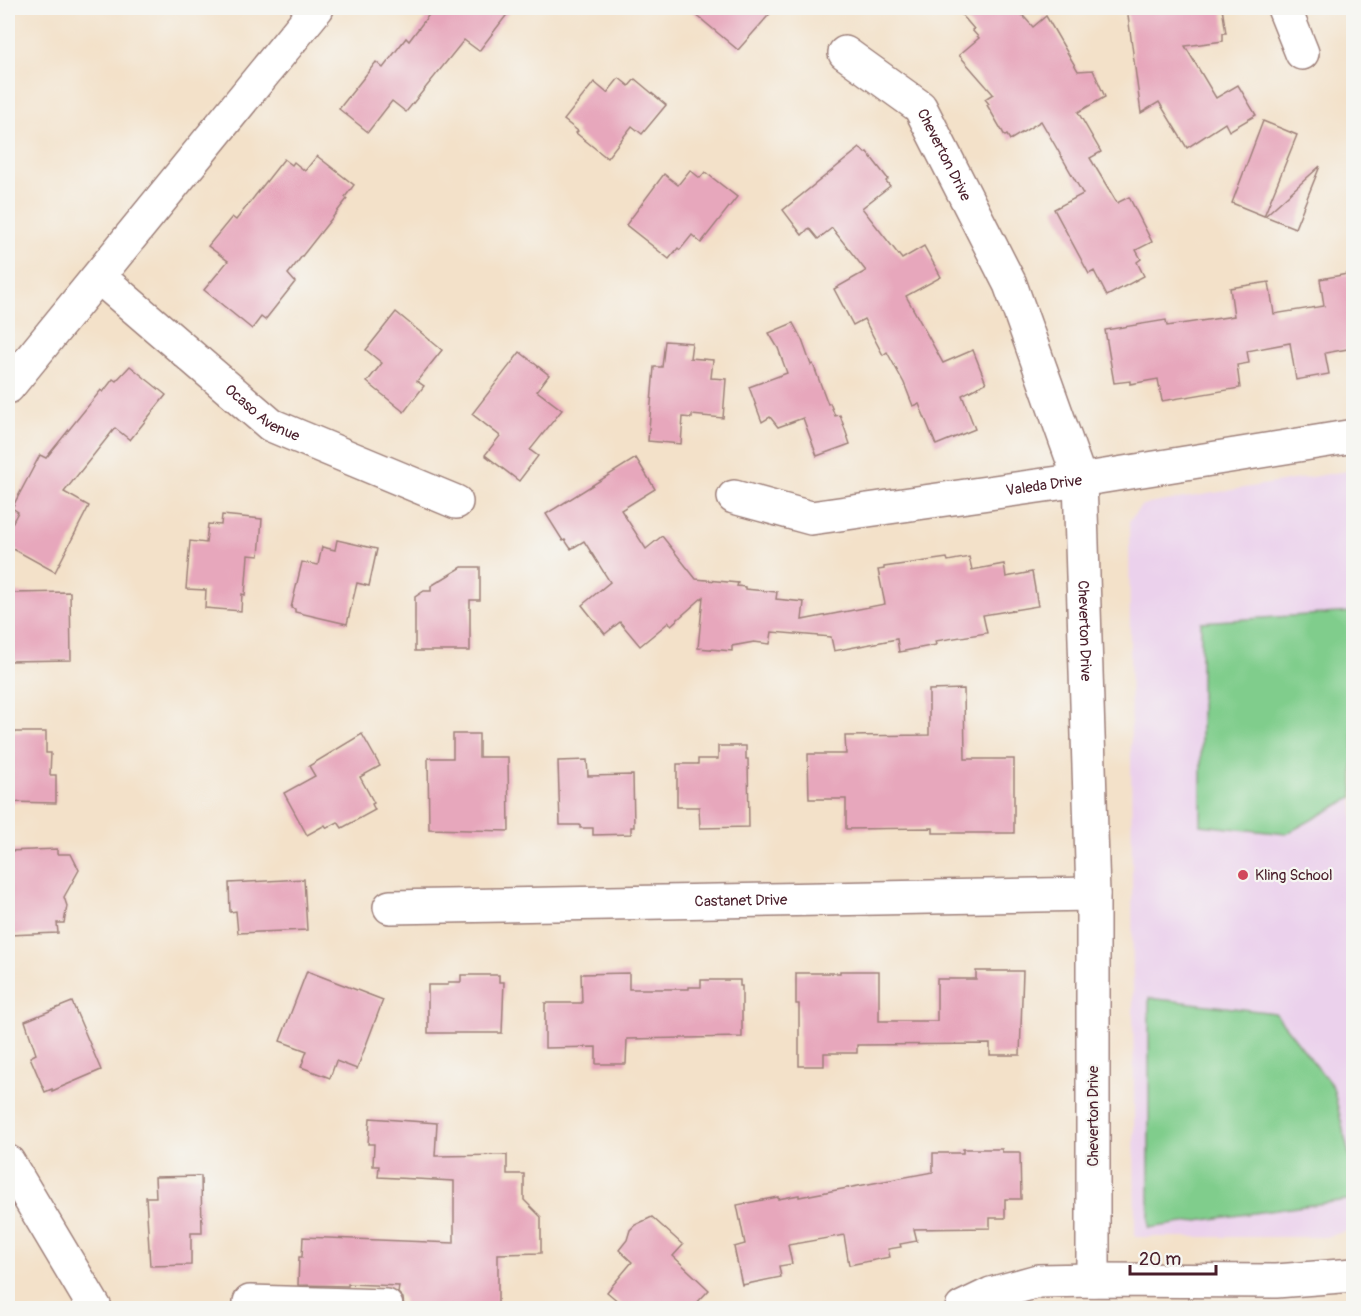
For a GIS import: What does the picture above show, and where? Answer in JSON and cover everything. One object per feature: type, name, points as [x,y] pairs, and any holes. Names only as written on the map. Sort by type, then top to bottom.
[{"type":"street","points":[[8,387],[317,8]]},
{"type":"street","points":[[1284,8],[1302,53]]},
{"type":"street","name":"Cheverton Drive","points":[[845,53],[920,107],[1010,284],[1080,480],[1093,894],[1093,1280]]},
{"type":"street","name":"Ocaso Avenue","points":[[99,277],[271,425],[456,502]]},
{"type":"street","name":"Valeda Drive","points":[[734,497],[811,518],[1080,480],[1353,436]]},
{"type":"street","name":"Castanet Drive","points":[[390,907],[1093,894]]},
{"type":"street","points":[[8,1162],[95,1308]]},
{"type":"street","points":[[962,1308],[991,1294],[1038,1281],[1093,1280],[1276,1295],[1353,1275]]},
{"type":"street","points":[[250,1308],[250,1302],[386,1306]]},
{"type":"shaded area","name":"Kling School","points":[[1353,470],[1353,1229],[1326,1237],[1135,1237],[1129,521],[1142,505]]},
{"type":"green space","points":[[1353,612],[1353,797],[1286,834],[1201,825],[1201,622]]},
{"type":"green space","points":[[1149,998],[1275,1013],[1333,1087],[1353,1171],[1353,1199],[1149,1228]]},
{"type":"building","points":[[434,8],[512,8],[479,51],[464,40],[406,112],[392,101],[368,132],[339,109],[376,62],[383,68],[406,38],[409,41]]},
{"type":"building","points":[[688,8],[775,8],[738,50]]},
{"type":"building","points":[[956,8],[1016,8],[1033,27],[1046,16],[1078,71],[1093,70],[1105,97],[1078,112],[1101,152],[1090,158],[1117,203],[1129,197],[1152,242],[1136,250],[1141,259],[1137,262],[1144,276],[1107,296],[1094,271],[1089,274],[1054,209],[1083,194],[1041,121],[1010,140],[1007,135],[1005,136],[985,99],[993,94],[959,55],[979,38]]},
{"type":"building","points":[[1127,8],[1222,8],[1226,33],[1223,33],[1223,41],[1185,46],[1216,98],[1238,85],[1256,115],[1229,131],[1225,123],[1187,148],[1159,102],[1141,113]]},
{"type":"building","points":[[619,78],[629,86],[635,79],[666,105],[642,134],[632,126],[607,158],[564,120],[594,82],[607,93]]},
{"type":"building","points":[[1263,121],[1297,135],[1264,216],[1232,203]]},
{"type":"building","points":[[860,148],[865,153],[867,152],[888,179],[886,181],[890,186],[862,208],[902,259],[924,246],[941,277],[906,296],[943,363],[973,350],[986,383],[962,395],[975,429],[936,445],[919,404],[913,406],[904,383],[887,352],[883,355],[864,319],[853,325],[834,289],[866,271],[832,228],[818,239],[809,228],[802,235],[783,210]]},
{"type":"building","points":[[317,156],[354,185],[345,197],[347,199],[288,274],[295,282],[265,320],[261,317],[252,329],[204,290],[228,261],[208,246],[232,217],[236,220],[284,159],[292,165],[294,162],[305,171]]},
{"type":"building","points":[[1320,166],[1295,228],[1265,216]]},
{"type":"building","points":[[690,170],[700,178],[705,172],[737,197],[701,243],[692,235],[669,259],[626,225],[664,174],[678,185]]},
{"type":"building","points":[[1353,273],[1353,348],[1325,353],[1329,374],[1296,380],[1290,343],[1247,351],[1249,363],[1237,365],[1240,388],[1162,401],[1158,379],[1130,384],[1130,381],[1114,383],[1105,330],[1166,320],[1167,326],[1234,316],[1230,288],[1269,282],[1274,314],[1324,306],[1320,279]]},
{"type":"building","points":[[396,312],[442,350],[417,381],[424,386],[404,412],[367,382],[382,363],[366,350]]},
{"type":"building","points":[[793,323],[811,365],[813,364],[828,404],[830,403],[835,416],[840,415],[850,444],[817,456],[803,418],[778,427],[770,417],[762,422],[749,387],[787,373],[778,348],[769,333]]},
{"type":"building","points":[[665,341],[692,343],[690,358],[713,360],[711,378],[726,379],[723,418],[692,415],[692,418],[683,417],[681,444],[648,441],[654,367],[662,367]]},
{"type":"building","points":[[520,352],[549,375],[537,391],[562,410],[530,450],[538,456],[519,481],[485,455],[500,436],[472,414]]},
{"type":"building","points":[[130,366],[166,395],[130,440],[115,428],[64,492],[89,506],[55,572],[8,546],[8,531],[18,512],[12,508],[40,455],[46,458],[101,390],[103,392],[113,379],[116,381]]},
{"type":"building","points":[[636,458],[655,489],[621,510],[646,549],[662,536],[696,579],[738,583],[737,586],[745,587],[745,589],[777,592],[776,599],[804,602],[802,620],[885,604],[878,570],[884,567],[947,558],[948,561],[969,557],[972,570],[1004,564],[1006,577],[1032,572],[1038,606],[983,615],[987,633],[935,641],[936,645],[899,652],[897,639],[834,651],[831,637],[772,632],[770,644],[754,642],[732,646],[732,651],[698,648],[703,597],[671,625],[669,622],[640,646],[620,622],[605,634],[582,605],[610,582],[584,541],[571,549],[565,540],[563,541],[546,514]]},
{"type":"building","points":[[222,515],[262,519],[259,556],[248,555],[245,595],[242,594],[241,611],[205,608],[206,590],[186,589],[190,541],[206,543],[208,524],[221,525]]},
{"type":"building","points":[[337,540],[377,549],[369,586],[357,583],[347,624],[295,612],[295,609],[291,608],[302,562],[318,565],[322,547],[335,550]]},
{"type":"building","points":[[462,567],[480,567],[480,600],[470,600],[470,651],[415,651],[415,597],[424,591],[431,591],[431,586]]},
{"type":"building","points":[[70,592],[71,660],[8,661],[11,593]]},
{"type":"building","points":[[964,689],[965,759],[1014,759],[1014,833],[933,833],[933,828],[846,829],[846,799],[809,799],[808,754],[846,754],[845,736],[929,735],[929,690]]},
{"type":"building","points":[[8,732],[46,732],[46,753],[51,753],[50,775],[56,775],[56,803],[8,802]]},
{"type":"building","points":[[362,734],[380,766],[360,777],[374,803],[372,804],[375,810],[342,828],[338,822],[327,828],[325,825],[307,835],[284,793],[315,776],[309,766]]},
{"type":"building","points":[[453,734],[479,734],[479,757],[508,757],[509,831],[429,829],[428,758],[453,758]]},
{"type":"building","points":[[718,746],[746,746],[749,827],[700,828],[699,807],[677,807],[677,764],[698,764],[698,759],[718,759]]},
{"type":"building","points":[[587,760],[588,776],[633,775],[634,827],[631,827],[631,834],[593,835],[593,828],[580,828],[580,825],[560,825],[558,761]]},
{"type":"building","points":[[57,849],[57,854],[71,854],[79,870],[64,897],[67,906],[64,923],[57,923],[58,933],[8,935],[8,851]]},
{"type":"building","points":[[304,879],[307,930],[238,933],[236,911],[230,912],[229,883]]},
{"type":"building","points":[[307,971],[383,1000],[357,1069],[336,1061],[330,1078],[301,1067],[307,1051],[280,1041]]},
{"type":"building","points":[[840,971],[879,971],[879,1021],[937,1021],[937,979],[976,979],[976,971],[1023,971],[1020,1055],[990,1055],[990,1044],[857,1045],[857,1053],[824,1053],[824,1066],[799,1066],[799,1004],[796,1004],[796,973],[840,973]]},
{"type":"building","points":[[629,973],[629,989],[689,989],[689,987],[701,987],[701,980],[740,980],[742,1037],[627,1039],[626,1064],[596,1064],[596,1047],[545,1048],[545,1003],[582,1003],[581,974]]},
{"type":"building","points":[[461,975],[499,975],[499,982],[504,982],[502,1033],[428,1033],[428,985],[448,985],[448,982],[461,982]]},
{"type":"building","points":[[72,1002],[101,1070],[45,1092],[30,1057],[36,1054],[25,1021]]},
{"type":"building","points":[[370,1118],[437,1123],[435,1156],[507,1155],[507,1174],[524,1174],[524,1200],[541,1217],[541,1253],[498,1254],[498,1308],[404,1308],[403,1298],[398,1293],[399,1286],[298,1285],[299,1257],[302,1257],[303,1237],[454,1243],[454,1181],[378,1177],[379,1166],[373,1166],[374,1144],[368,1144]]},
{"type":"building","points":[[963,1149],[1002,1149],[1002,1152],[1020,1152],[1021,1199],[1005,1199],[1005,1218],[990,1218],[990,1228],[914,1229],[917,1241],[888,1249],[890,1257],[849,1265],[844,1235],[788,1245],[792,1264],[779,1266],[781,1277],[742,1285],[734,1247],[745,1244],[737,1205],[778,1197],[778,1199],[799,1195],[799,1197],[933,1172],[933,1153],[963,1153]]},
{"type":"building","points":[[201,1176],[202,1233],[191,1233],[191,1265],[150,1266],[146,1197],[156,1197],[155,1177]]},
{"type":"building","points":[[652,1217],[683,1245],[673,1256],[709,1290],[692,1308],[626,1308],[607,1292],[632,1262],[619,1250],[627,1240],[630,1230]]},
{"type":"place","name":"Kling School","points":[[1243,875]]}]
